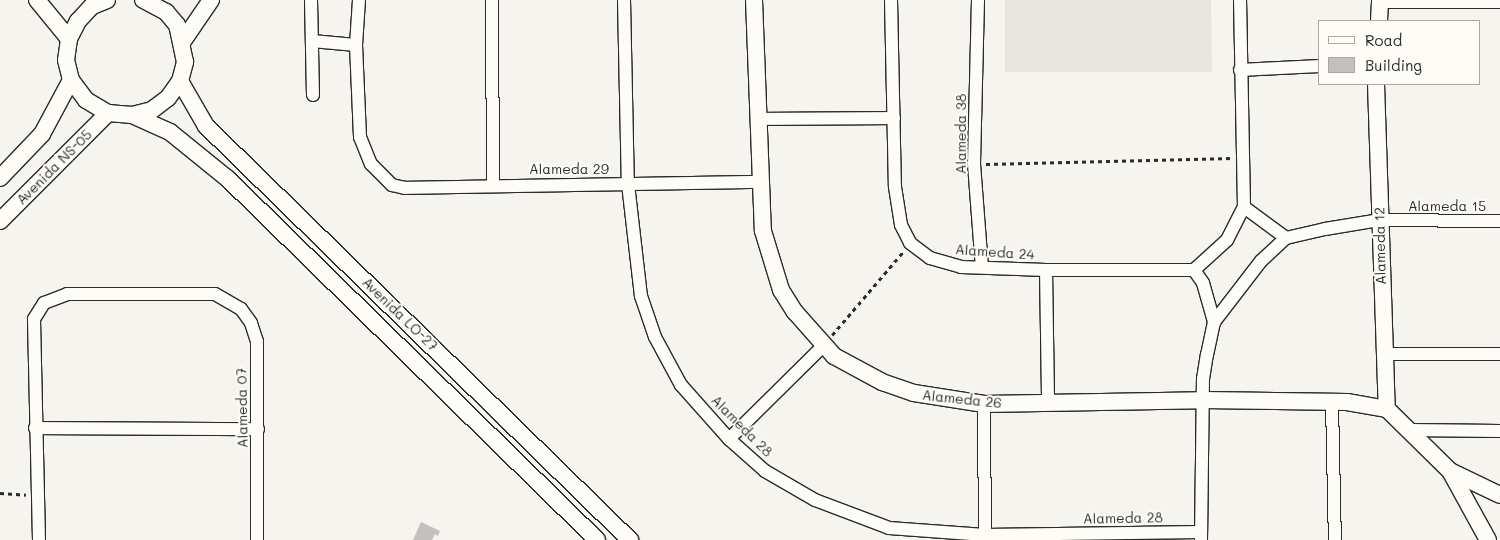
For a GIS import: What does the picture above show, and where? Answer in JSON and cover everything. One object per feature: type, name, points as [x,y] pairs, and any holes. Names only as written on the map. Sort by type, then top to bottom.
[{"type":"street","points":[[37,0],[69,39]]},
{"type":"street","points":[[183,41],[211,0]]},
{"type":"street","points":[[311,0],[313,95]]},
{"type":"street","points":[[312,41],[356,45],[359,0]]},
{"type":"street","points":[[492,0],[493,184]]},
{"type":"street","name":"Alameda 28","points":[[624,0],[628,184],[641,296],[655,337],[681,385],[729,439],[765,471],[815,500],[889,528],[985,537],[1201,536]]},
{"type":"street","name":"Alameda 26","points":[[754,0],[758,182],[763,231],[776,275],[795,312],[823,346],[856,369],[914,394],[984,404],[1202,400],[1332,402],[1387,409]]},
{"type":"street","points":[[891,0],[897,210],[910,243]]},
{"type":"street","name":"Alameda 38","points":[[978,0],[974,164],[982,267]]},
{"type":"street","points":[[1201,536],[1202,400],[1214,322],[1203,283],[1194,270],[1227,240],[1244,207],[1240,0]]},
{"type":"street","points":[[99,1],[78,20],[69,39],[66,60],[71,80],[86,100],[108,113],[132,115],[152,110],[168,98],[180,82],[185,62],[183,41],[177,25],[150,1]]},
{"type":"street","points":[[1379,20],[1380,1],[1500,2]]},
{"type":"street","name":"Alameda 29","points":[[356,45],[362,144],[381,178],[405,188],[493,184],[758,182]]},
{"type":"street","points":[[1240,70],[1318,66]]},
{"type":"street","points":[[0,178],[42,134],[71,80]]},
{"type":"street","name":"Avenida LO-27","points":[[180,82],[206,126],[630,540]]},
{"type":"street","name":"Alameda 12","points":[[1376,85],[1383,354],[1387,409]]},
{"type":"street","name":"Avenida NS-05","points":[[0,221],[108,113]]},
{"type":"street","name":"Avenida LO-27","points":[[132,115],[170,132],[228,178],[596,540]]},
{"type":"street","points":[[758,118],[894,118]]},
{"type":"street","points":[[1214,322],[1242,282],[1286,238],[1258,221],[1244,207]]},
{"type":"street","name":"Alameda 15","points":[[1286,238],[1380,220],[1500,221]]},
{"type":"street","name":"Alameda 24","points":[[910,243],[944,263],[982,267],[1046,270],[1194,270]]},
{"type":"street","points":[[1046,270],[1048,404]]},
{"type":"street","name":"Alameda 07","points":[[35,428],[34,319],[44,303],[67,294],[215,294],[241,309],[251,323],[257,341],[256,540]]},
{"type":"street","points":[[729,439],[823,346]]},
{"type":"street","points":[[1383,354],[1500,354]]},
{"type":"street","points":[[1332,402],[1335,540]]},
{"type":"street","points":[[984,404],[985,537]]},
{"type":"street","points":[[1387,409],[1450,471],[1488,540]]},
{"type":"street","points":[[39,540],[35,428],[258,429]]},
{"type":"street","points":[[1408,430],[1500,431]]},
{"type":"street","points":[[1450,471],[1500,495]]},
{"type":"path","points":[[974,164],[1242,158]]},
{"type":"path","points":[[823,346],[910,243]]},
{"type":"path","points":[[0,494],[37,496]]},
{"type":"shaded area","points":[[1005,0],[1211,0],[1212,72],[1005,72]]},
{"type":"building","points":[[421,522],[440,531],[438,536],[435,534],[432,540],[413,540]]}]
